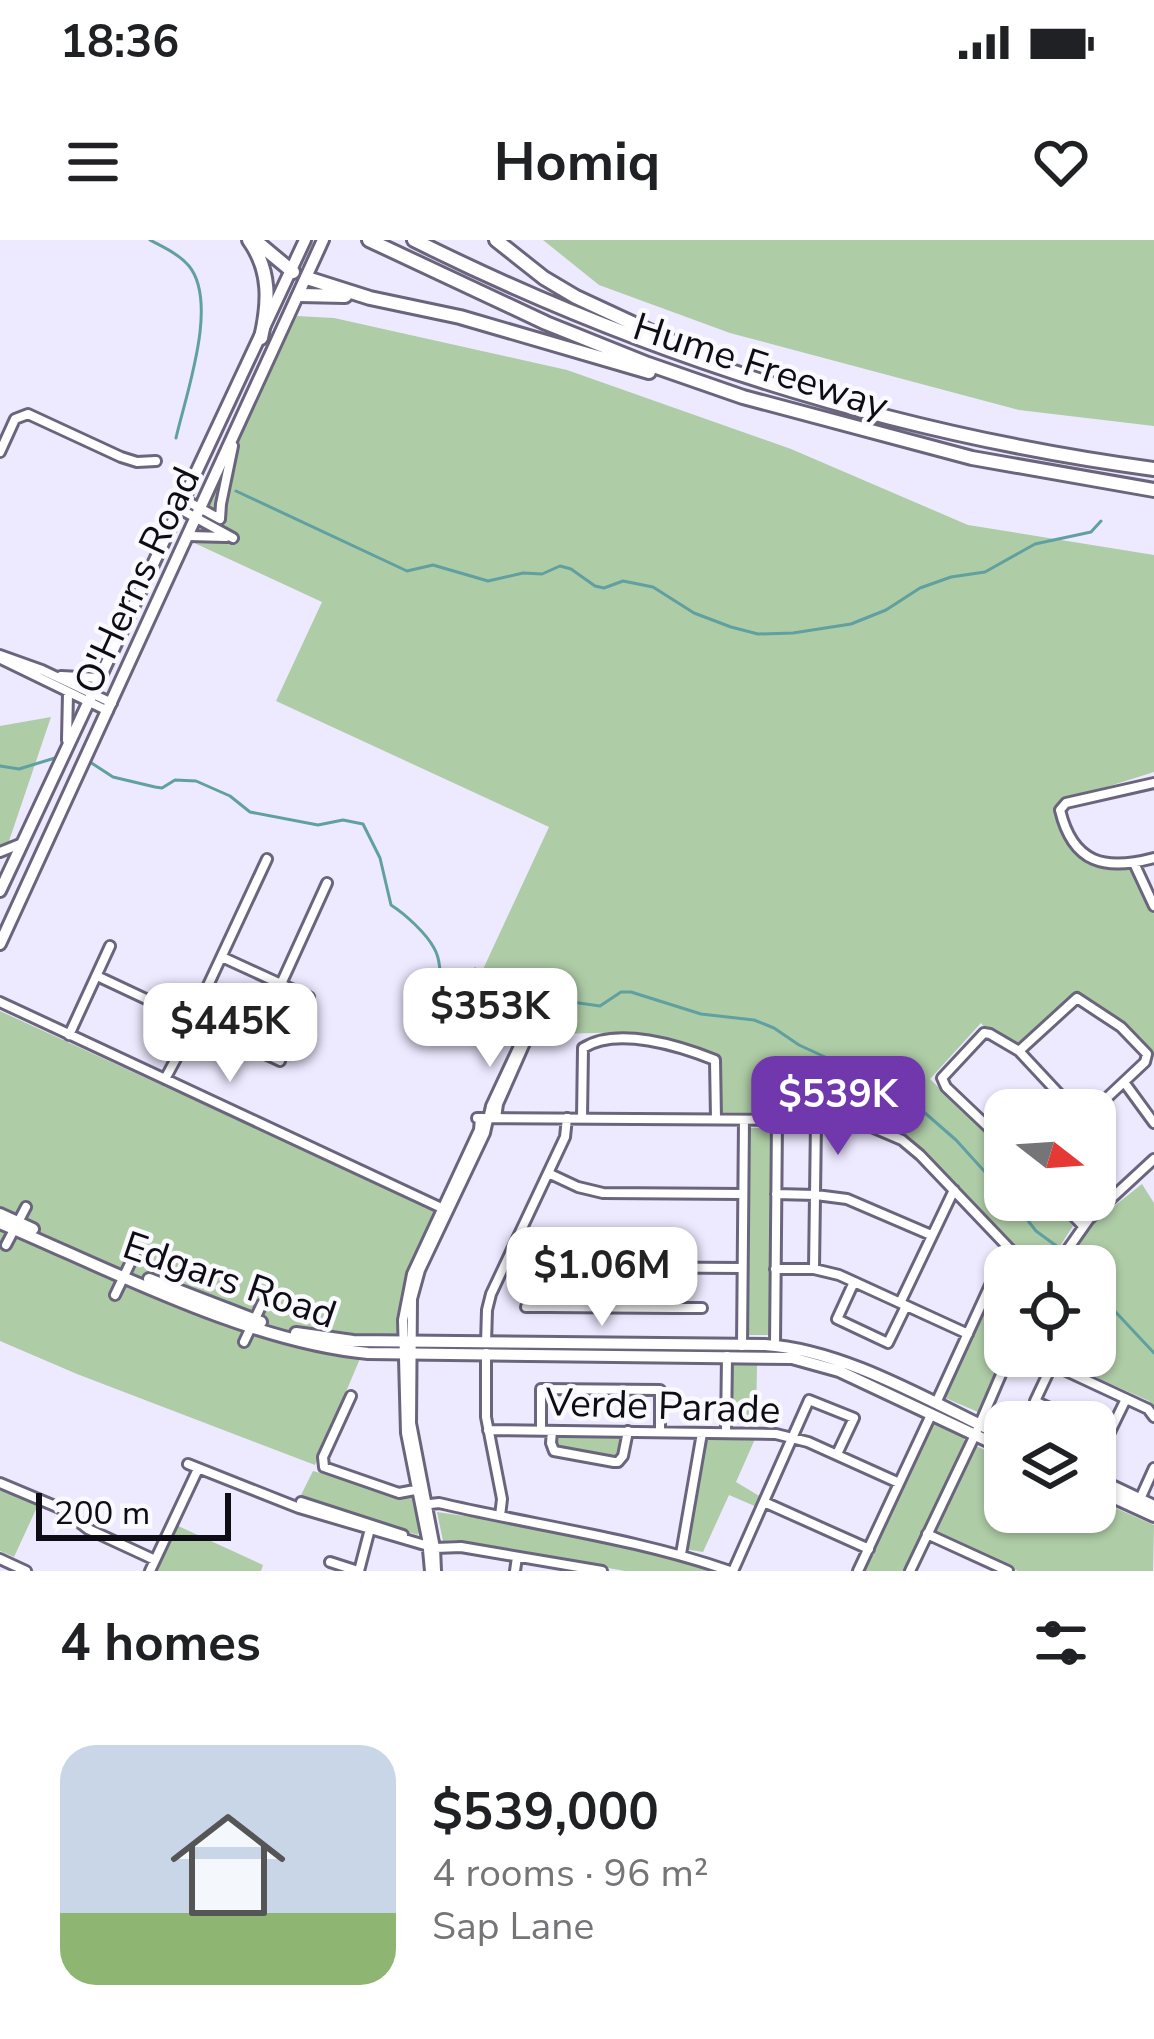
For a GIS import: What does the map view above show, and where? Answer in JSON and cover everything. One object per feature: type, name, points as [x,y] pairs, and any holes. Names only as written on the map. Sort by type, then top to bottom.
[{"type":"highway","points":[[252,240],[293,272]]},
{"type":"highway","points":[[252,240],[268,291],[261,338]]},
{"type":"highway","name":"Hume Freeway","points":[[369,240],[565,331],[743,398],[972,458],[1154,490]]},
{"type":"highway","name":"Hume Freeway","points":[[414,240],[561,308],[692,359],[931,428],[1154,469]]},
{"type":"highway","points":[[496,240],[576,297],[749,376]]},
{"type":"highway","points":[[307,278],[743,398]]},
{"type":"highway","points":[[300,295],[370,298]]},
{"type":"main road","name":"O'Herns Road","points":[[0,891],[305,240]]},
{"type":"main road","name":"O'Herns Road","points":[[0,944],[323,240]]},
{"type":"main road","points":[[293,272],[307,278]]},
{"type":"main road","name":"Edgars Road","points":[[0,1218],[288,1339],[342,1350],[742,1350],[775,1346],[832,1357],[984,1434]]},
{"type":"main road","name":"Edgars Road","points":[[742,1350],[821,1365],[933,1409]]},
{"type":"main road","name":"Edgars Road","points":[[978,1430],[984,1432]]},
{"type":"main road","points":[[1116,1490],[1154,1516]]},
{"type":"main road","points":[[1116,1496],[1154,1506]]},
{"type":"street","points":[[0,452],[15,419],[28,414],[122,458],[156,460]]},
{"type":"street","points":[[200,513],[220,519],[234,439]]},
{"type":"street","points":[[181,503],[233,538],[189,536]]},
{"type":"street","points":[[0,656],[68,693],[89,698]]},
{"type":"street","points":[[0,656],[54,676],[110,707]]},
{"type":"street","points":[[54,676],[99,677]]},
{"type":"street","points":[[66,747],[68,693]]},
{"type":"street","points":[[1154,783],[1061,807],[1072,842],[1080,851],[1116,866],[1154,858]]},
{"type":"street","points":[[0,852],[22,844]]},
{"type":"street","points":[[165,1079],[267,859]]},
{"type":"street","points":[[1134,863],[1154,906]]},
{"type":"street","points":[[280,984],[327,883]]},
{"type":"street","points":[[69,1035],[110,946]]},
{"type":"street","points":[[222,957],[309,998]]},
{"type":"street","points":[[97,976],[280,1061]]},
{"type":"street","points":[[1019,1051],[1079,998],[1121,1027],[1151,1056],[1116,1089]]},
{"type":"street","points":[[0,1002],[445,1210]]},
{"type":"street","points":[[984,1123],[944,1085],[944,1076],[984,1034],[1019,1051],[1054,1089]]},
{"type":"street","points":[[582,1118],[585,1046],[628,1038],[715,1060],[716,1119]]},
{"type":"street","points":[[433,1571],[411,1423],[409,1282],[485,1132],[485,1118],[510,1071]]},
{"type":"street","points":[[1124,1082],[1154,1124]]},
{"type":"street","points":[[485,1118],[858,1123],[893,1135],[920,1155],[1005,1245]]},
{"type":"street","points":[[500,1516],[502,1498],[485,1418],[489,1301],[565,1138],[567,1118]]},
{"type":"street","points":[[742,1350],[744,1120]]},
{"type":"street","points":[[775,1346],[777,1120]]},
{"type":"street","points":[[814,1269],[816,1120]]},
{"type":"street","points":[[1070,1245],[1083,1226],[1154,1159]]},
{"type":"street","points":[[548,1173],[603,1192],[743,1194]]},
{"type":"street","points":[[854,1282],[837,1318],[888,1342],[954,1190]]},
{"type":"street","points":[[776,1194],[856,1202],[931,1235]]},
{"type":"street","points":[[6,1245],[26,1207]]},
{"type":"street","points":[[1078,1221],[1083,1226]]},
{"type":"street","points":[[516,1241],[585,1267],[742,1268]]},
{"type":"street","points":[[115,1295],[135,1253]]},
{"type":"street","points":[[548,1307],[568,1264]]},
{"type":"street","points":[[674,1308],[676,1268]]},
{"type":"street","points":[[776,1269],[814,1269],[854,1282],[968,1334]]},
{"type":"street","points":[[858,1571],[984,1300]]},
{"type":"street","points":[[244,1342],[262,1304]]},
{"type":"street","points":[[526,1307],[703,1309]]},
{"type":"street","points":[[726,1432],[727,1350]]},
{"type":"street","points":[[910,1571],[1000,1377]]},
{"type":"street","points":[[1079,1377],[1152,1412],[1154,1418]]},
{"type":"street","points":[[628,1431],[622,1460],[558,1453],[546,1430],[541,1389],[660,1390],[660,1432]]},
{"type":"street","points":[[352,1396],[323,1457],[324,1467],[399,1493],[420,1489]]},
{"type":"street","points":[[1116,1420],[1126,1399]]},
{"type":"street","points":[[423,1504],[439,1503],[592,1533],[732,1571],[809,1400],[854,1418],[837,1454]]},
{"type":"street","name":"Verde Parade","points":[[488,1430],[767,1433],[837,1454],[899,1483]]},
{"type":"street","points":[[681,1555],[701,1433]]},
{"type":"street","points":[[150,1571],[193,1466],[370,1527],[602,1571]]},
{"type":"street","points":[[1138,1503],[1154,1468]]},
{"type":"street","points":[[0,1483],[62,1509],[88,1529],[155,1560]]},
{"type":"street","points":[[764,1502],[869,1549]]},
{"type":"street","points":[[331,1562],[358,1571],[370,1527]]},
{"type":"street","points":[[927,1534],[1008,1571]]},
{"type":"street","points":[[515,1571],[517,1557]]},
{"type":"street","points":[[0,1559],[26,1571]]},
{"type":"shaded area","points":[[543,240],[1154,240],[1154,426],[1019,410],[730,333],[599,285]]},
{"type":"shaded area","points":[[297,316],[334,318],[567,370],[791,449],[968,525],[1154,555],[1154,772],[1059,802],[1072,842],[1109,864],[1134,863],[1154,906],[1154,1057],[1147,1056],[1082,998],[1019,1051],[981,1023],[930,1079],[984,1132],[984,1217],[901,1136],[881,1127],[837,1118],[722,1118],[721,1061],[711,1055],[631,1032],[517,1035],[466,1006],[549,827],[276,701],[322,602],[190,541]]},
{"type":"shaded area","points":[[51,717],[7,847],[0,848],[0,726]]},
{"type":"shaded area","points":[[475,967],[516,1010],[572,1000],[566,1014],[522,1022],[498,1019],[462,992]]},
{"type":"shaded area","points":[[0,1011],[436,1211],[407,1274],[396,1336],[370,1335],[315,1465],[0,1341]]},
{"type":"shaded area","points":[[746,1128],[773,1128],[771,1335],[745,1335]]},
{"type":"shaded area","points":[[1142,1184],[1154,1203],[1154,1406],[1095,1377],[1116,1377],[1116,1245],[1074,1245],[1095,1221],[1116,1221],[1116,1205]]},
{"type":"shaded area","points":[[988,1221],[1069,1221],[1073,1226],[1061,1245],[1013,1245]]},
{"type":"shaded area","points":[[984,1310],[984,1377],[994,1377],[978,1412],[943,1397]]},
{"type":"shaded area","points":[[730,1364],[757,1364],[756,1423],[730,1424]]},
{"type":"shaded area","points":[[931,1422],[965,1441],[905,1571],[861,1571]]},
{"type":"shaded area","points":[[560,1434],[620,1436],[620,1458],[559,1450],[554,1447]]},
{"type":"shaded area","points":[[755,1439],[736,1482],[761,1497],[757,1507],[729,1495],[703,1552],[684,1549],[704,1440]]},
{"type":"shaded area","points":[[976,1446],[984,1450],[984,1533],[1116,1533],[1116,1508],[1154,1525],[1153,1571],[1018,1571],[934,1532]]},
{"type":"shaded area","points":[[313,1471],[411,1495],[419,1514],[418,1535],[299,1499]]},
{"type":"shaded area","points":[[5,1489],[38,1505],[14,1557],[0,1551],[0,1491]]},
{"type":"shaded area","points":[[437,1512],[647,1551],[718,1571],[625,1571],[443,1541]]},
{"type":"shaded area","points":[[176,1525],[263,1565],[261,1571],[155,1571]]},
{"type":"waterway","points":[[150,240],[189,266],[201,302],[198,349],[176,438]]},
{"type":"waterway","points":[[236,491],[407,571],[433,565],[488,581],[542,574],[560,566],[595,586],[623,581],[653,587],[694,613],[758,634],[851,624],[886,610],[920,588],[985,572],[1035,544],[1091,532],[1101,521]]},
{"type":"waterway","points":[[0,766],[19,769],[55,758]]},
{"type":"waterway","points":[[90,762],[113,777],[155,787],[175,780],[196,781],[230,796],[250,812],[318,825],[343,820],[363,824],[380,858],[391,905],[430,942],[444,979],[455,990],[463,990]]},
{"type":"waterway","points":[[572,1002],[600,1006],[621,992],[631,992],[701,1014],[754,1020],[774,1028],[799,1045],[901,1092],[984,1171]]},
{"type":"waterway","points":[[1028,1221],[1055,1245]]},
{"type":"waterway","points":[[1116,1312],[1154,1353]]}]
